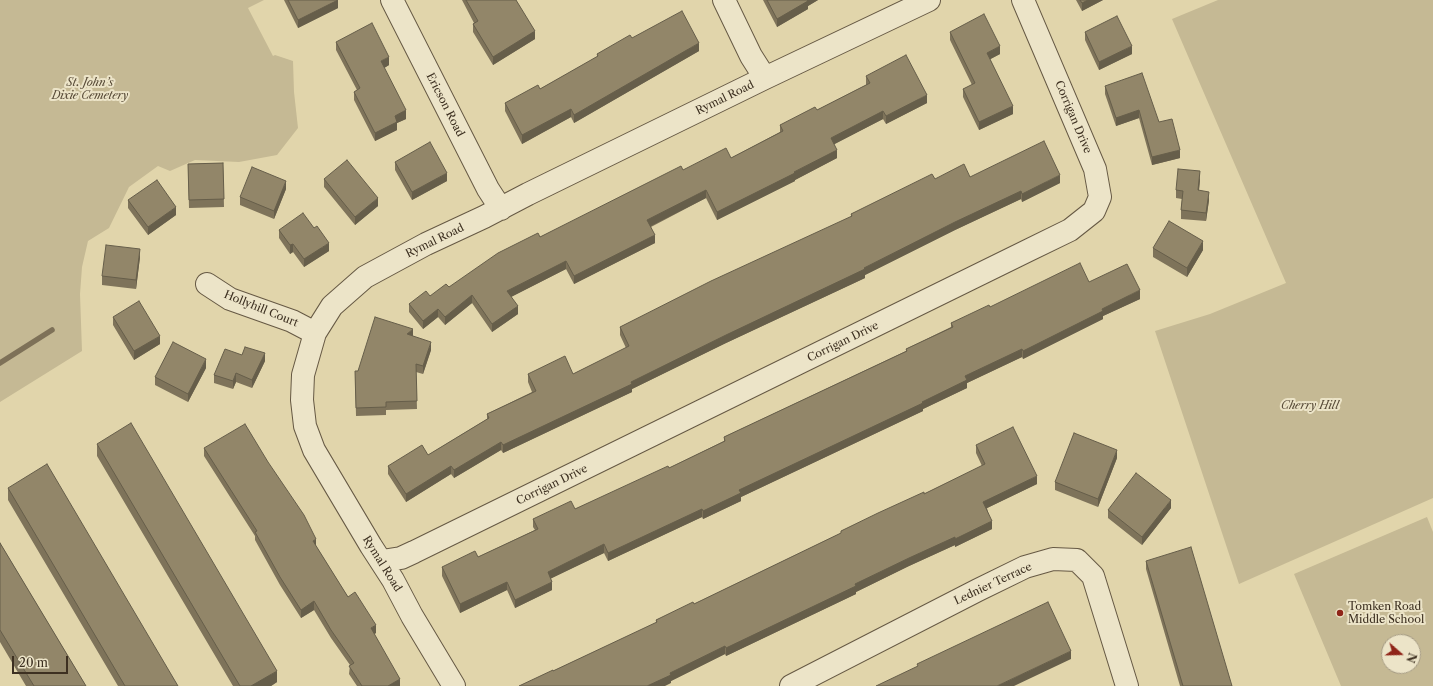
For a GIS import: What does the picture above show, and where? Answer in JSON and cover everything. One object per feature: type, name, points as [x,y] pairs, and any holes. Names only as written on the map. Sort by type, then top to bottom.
[{"type":"street","name":"Ericson Road","points":[[392,0],[488,189],[500,209]]},
{"type":"street","points":[[724,0],[751,56],[765,78]]},
{"type":"street","name":"Rymal Road","points":[[454,686],[393,580],[370,546],[314,450],[305,426],[302,400],[303,375],[309,348],[315,332],[332,306],[364,277],[426,244],[484,218],[765,78],[929,0]]},
{"type":"street","name":"Corrigan Drive","points":[[382,562],[401,558],[414,552],[1027,252],[1070,230],[1094,211],[1100,197],[1095,170],[1023,0]]},
{"type":"street","name":"Hollyhill Court","points":[[207,284],[230,299],[292,321],[315,332]]},
{"type":"street","name":"Lednier Terrace","points":[[791,686],[1025,567],[1053,559],[1077,560],[1093,576],[1127,686]]},
{"type":"green space","name":"St. John’s Dixie Cemetery","points":[[0,0],[264,0],[248,8],[273,56],[275,55],[293,61],[294,92],[298,128],[277,155],[239,162],[195,160],[170,171],[158,166],[129,187],[109,228],[88,241],[82,267],[80,294],[82,351],[0,402]]},
{"type":"green space","name":"Cherry Hill","points":[[1218,0],[1433,0],[1433,498],[1239,584],[1155,331],[1210,314],[1286,283],[1172,19]]},
{"type":"green space","points":[[1427,517],[1433,532],[1433,686],[1341,686],[1294,574]]},
{"type":"building","points":[[288,0],[338,0],[298,20]]},
{"type":"building","points":[[466,0],[516,0],[535,31],[493,57],[473,24],[478,21]]},
{"type":"building","points":[[767,0],[807,0],[808,1],[777,19]]},
{"type":"building","points":[[1080,0],[1088,0],[1082,3]]},
{"type":"building","points":[[682,11],[699,43],[574,115],[571,109],[522,135],[505,103],[538,85],[540,89],[598,56],[597,54],[630,35],[632,38]]},
{"type":"building","points":[[984,14],[1000,46],[987,53],[1013,106],[979,122],[963,89],[975,83],[950,32]]},
{"type":"building","points":[[1117,16],[1132,46],[1099,62],[1085,32]]},
{"type":"building","points":[[372,23],[389,57],[381,61],[406,110],[395,116],[397,122],[375,133],[354,92],[360,88],[336,42]]},
{"type":"building","points":[[906,55],[927,95],[886,116],[883,111],[831,138],[837,150],[794,172],[795,173],[717,212],[706,190],[647,220],[655,235],[574,276],[566,261],[507,291],[518,306],[492,324],[472,295],[445,317],[438,309],[423,321],[409,304],[426,291],[430,296],[446,284],[449,287],[498,253],[538,233],[540,237],[681,166],[683,170],[726,148],[731,158],[783,131],[780,125],[815,107],[817,110],[870,83],[866,76]]},
{"type":"building","points":[[1142,73],[1159,122],[1172,119],[1180,150],[1152,157],[1139,110],[1116,118],[1105,86]]},
{"type":"building","points":[[1044,141],[1060,175],[1022,194],[1021,191],[955,222],[864,268],[865,269],[631,382],[632,384],[503,445],[501,442],[454,470],[451,466],[406,494],[388,466],[422,445],[428,455],[489,418],[487,414],[536,391],[528,374],[565,356],[573,374],[629,346],[620,327],[711,281],[852,216],[851,214],[932,174],[935,179],[964,164],[970,177]]},
{"type":"building","points":[[430,142],[447,173],[412,192],[395,162]]},
{"type":"building","points":[[347,160],[378,198],[355,217],[324,179]]},
{"type":"building","points":[[223,163],[224,199],[189,200],[188,164]]},
{"type":"building","points":[[252,167],[286,181],[274,211],[240,197]]},
{"type":"building","points":[[1178,169],[1200,171],[1198,190],[1209,192],[1206,213],[1181,210],[1183,191],[1176,190]]},
{"type":"building","points":[[157,180],[176,207],[148,227],[128,200]]},
{"type":"building","points":[[303,213],[314,228],[317,226],[329,243],[304,259],[293,244],[290,245],[279,230]]},
{"type":"building","points":[[1169,221],[1203,241],[1187,268],[1153,248]]},
{"type":"building","points":[[106,245],[140,249],[136,280],[102,276]]},
{"type":"building","points":[[1080,263],[1089,282],[1127,264],[1140,290],[1102,309],[1103,311],[1023,351],[1022,349],[965,376],[967,380],[922,402],[923,403],[739,490],[741,493],[703,511],[702,509],[608,553],[604,544],[548,572],[552,582],[515,600],[507,582],[460,604],[442,567],[475,551],[478,557],[538,529],[533,519],[571,501],[575,509],[668,466],[669,468],[725,441],[724,437],[907,351],[906,349],[953,327],[951,323],[989,305],[990,307]]},
{"type":"building","points":[[139,301],[160,336],[134,351],[113,317]]},
{"type":"building","points":[[375,317],[413,329],[407,334],[431,342],[423,366],[416,364],[417,401],[386,402],[386,407],[356,408],[355,371],[358,371]]},
{"type":"building","points":[[173,342],[206,359],[188,394],[155,377]]},
{"type":"building","points":[[245,347],[265,353],[252,380],[236,373],[233,381],[214,375],[225,349],[242,355]]},
{"type":"building","points":[[131,423],[277,671],[251,686],[240,686],[97,444]]},
{"type":"building","points":[[245,424],[268,462],[304,515],[316,539],[313,541],[348,597],[355,592],[376,625],[371,628],[400,679],[388,686],[362,686],[349,666],[354,663],[331,630],[314,601],[301,610],[280,577],[255,532],[257,531],[204,448]]},
{"type":"building","points":[[1013,427],[1037,476],[983,502],[992,521],[955,539],[955,537],[909,558],[855,584],[856,586],[726,648],[725,646],[647,686],[519,686],[657,622],[656,620],[693,602],[694,604],[841,533],[841,531],[878,513],[924,492],[924,494],[985,464],[976,445]]},
{"type":"building","points":[[1074,433],[1117,450],[1098,499],[1055,482]]},
{"type":"building","points":[[47,464],[178,686],[125,686],[8,488]]},
{"type":"building","points":[[1136,473],[1171,500],[1142,537],[1108,510]]},
{"type":"building","points":[[0,543],[86,686],[34,686],[0,630]]},
{"type":"building","points":[[1191,547],[1232,686],[1183,686],[1146,561]]},
{"type":"building","points":[[1048,602],[1071,651],[997,686],[876,686],[918,666],[917,664]]},
{"type":"waterway","points":[[0,363],[52,330]]},
{"type":"place","name":"Tomken Road Middle School","points":[[1340,613]]}]
